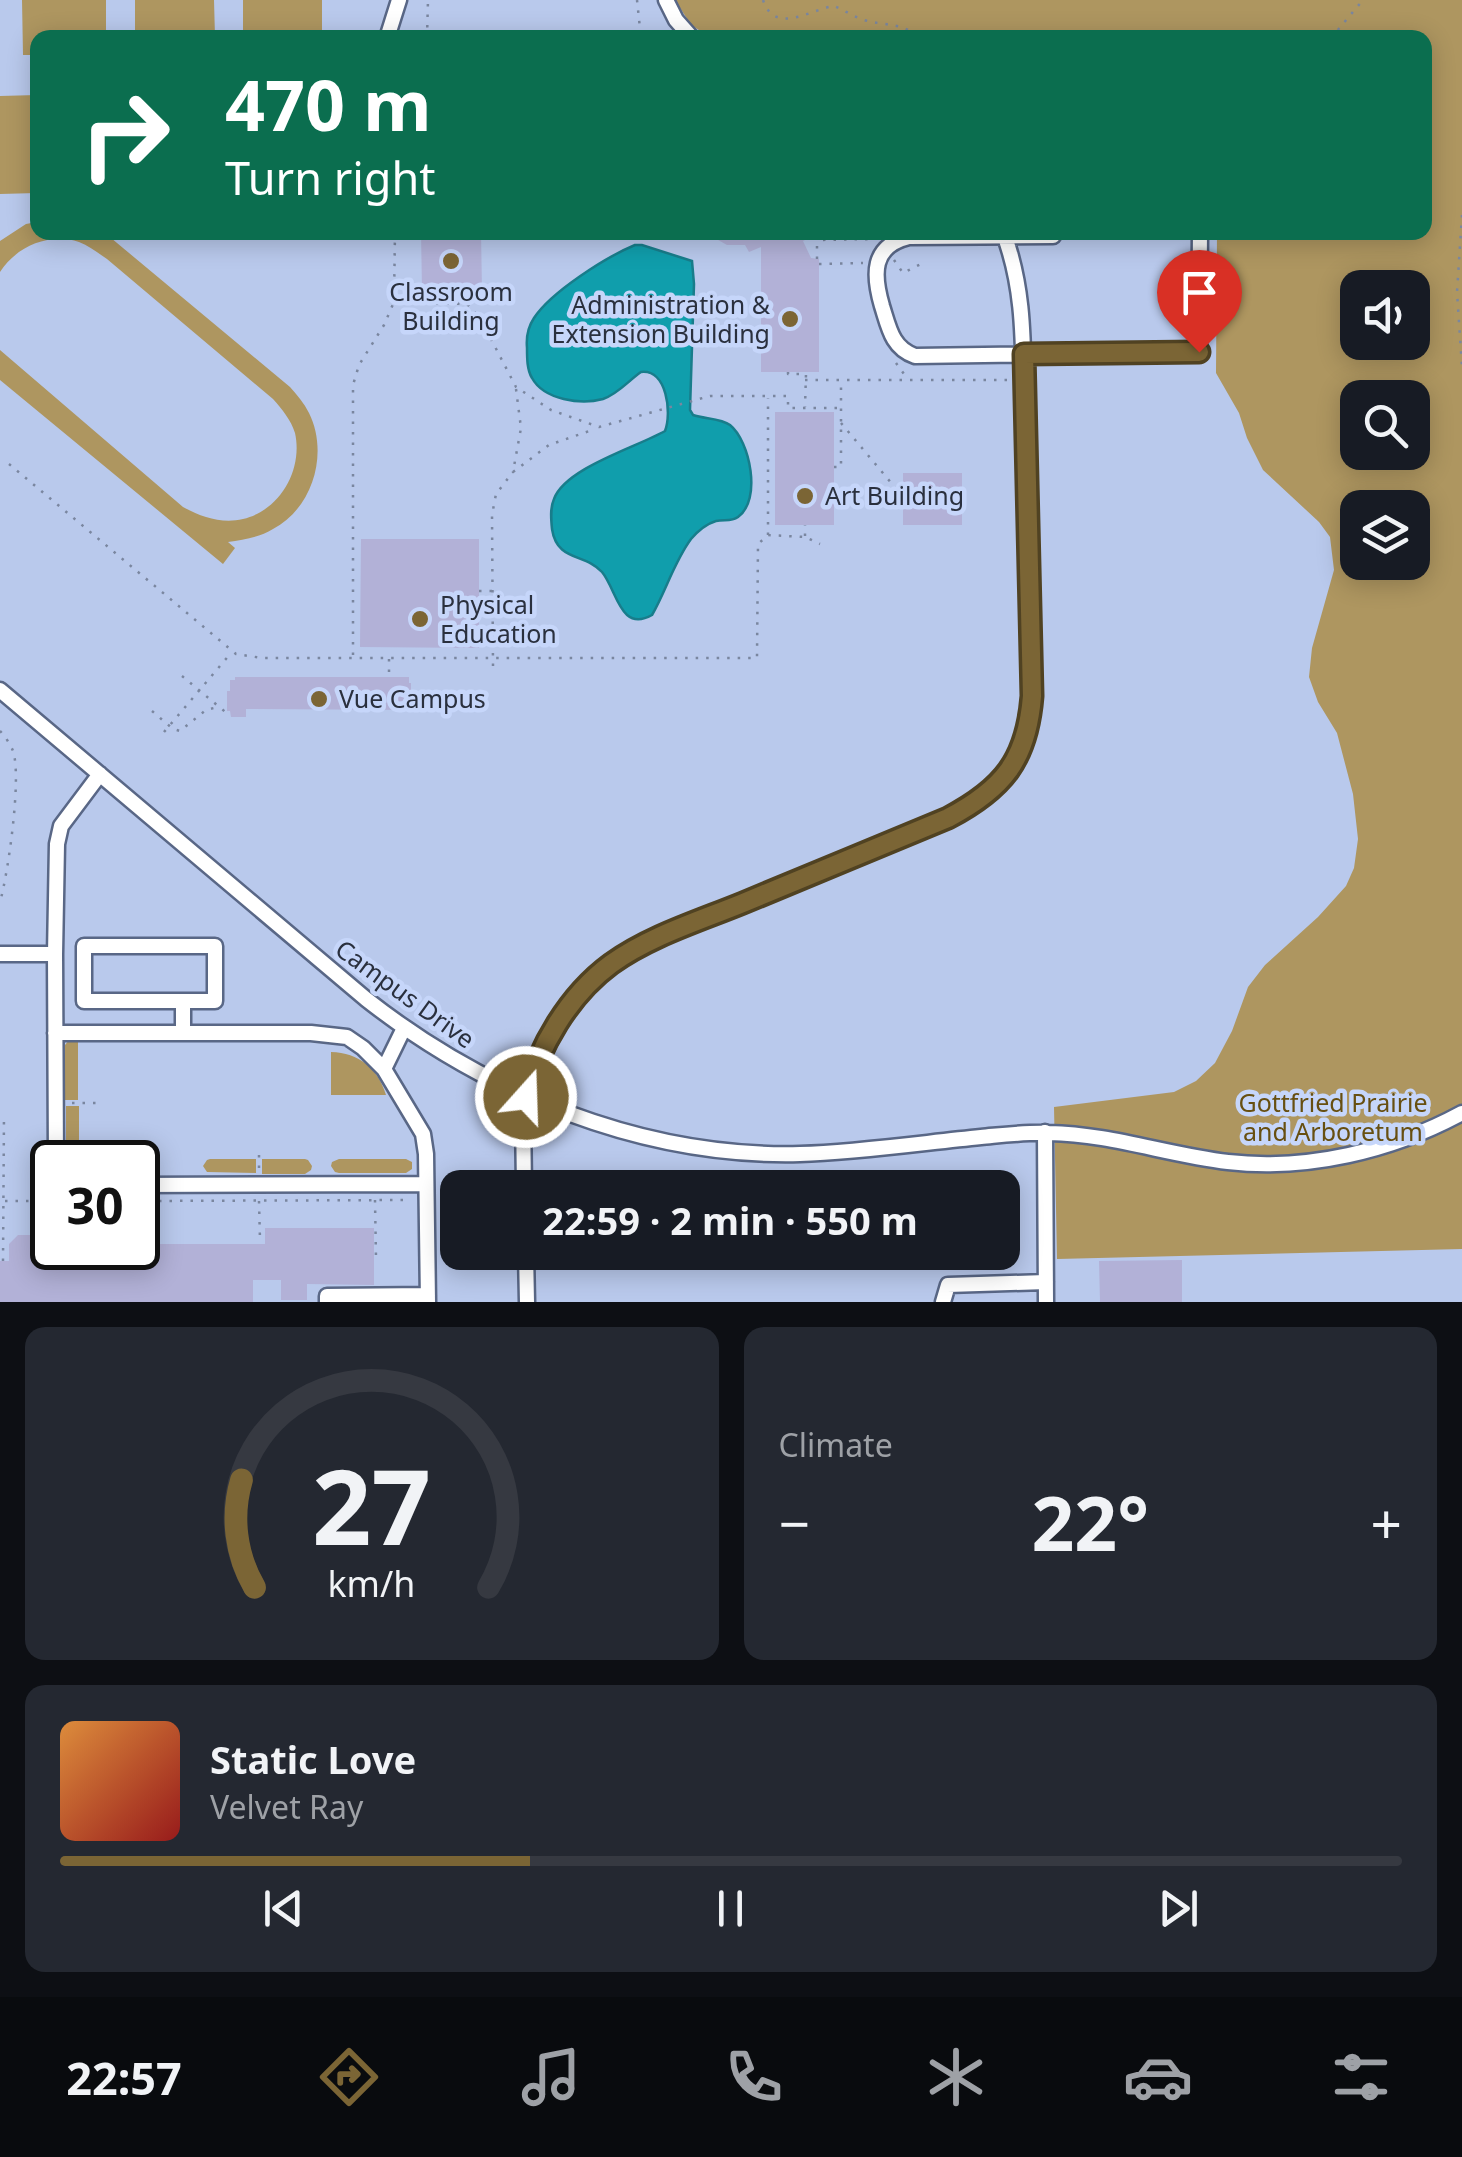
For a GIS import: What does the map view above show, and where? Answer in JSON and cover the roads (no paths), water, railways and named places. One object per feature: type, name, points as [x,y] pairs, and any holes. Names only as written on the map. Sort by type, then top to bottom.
[{"type":"street","points":[[389,30],[398,0]]},
{"type":"street","points":[[666,0],[683,30]]},
{"type":"street","points":[[898,240],[883,245],[876,286],[896,345],[902,351],[922,356],[1199,352],[1200,240]]},
{"type":"street","points":[[524,1170],[523,1134],[531,1076],[564,1015],[609,966],[657,938],[948,818],[987,795],[1007,774],[1024,740],[1032,696],[1024,354],[1017,279],[1006,240]]},
{"type":"street","name":"Campus Drive","points":[[0,690],[404,1028],[465,1066],[526,1097],[633,1133],[704,1147],[800,1154],[1045,1132],[1113,1140],[1228,1162],[1266,1164],[1322,1159],[1392,1143],[1462,1113]]},
{"type":"street","points":[[56,1140],[58,844],[61,826],[100,774]]},
{"type":"street","points":[[84,946],[214,946],[215,1001],[183,1001],[84,1001],[84,946]]},
{"type":"street","points":[[0,954],[55,954]]},
{"type":"street","points":[[183,1001],[183,1033]]},
{"type":"street","points":[[384,1069],[404,1028]]},
{"type":"street","points":[[55,1034],[312,1033],[347,1037],[363,1048],[384,1069],[423,1134],[428,1298],[327,1296],[327,1302]]},
{"type":"street","points":[[1045,1132],[1046,1302]]},
{"type":"street","points":[[160,1190],[426,1184]]},
{"type":"street","points":[[526,1270],[527,1302]]},
{"type":"street","points":[[943,1302],[948,1285],[1046,1282]]},
{"type":"place","name":"Classroom Building","points":[[451,261]]},
{"type":"place","name":"Administration & Extension Building","points":[[790,319]]},
{"type":"place","name":"Art Building","points":[[805,496]]},
{"type":"place","name":"Physical Education","points":[[420,619]]},
{"type":"place","name":"Vue Campus","points":[[319,699]]},
{"type":"park label","name":"Gottfried Prairie and Arboretum","points":[[1333,1118]]}]
